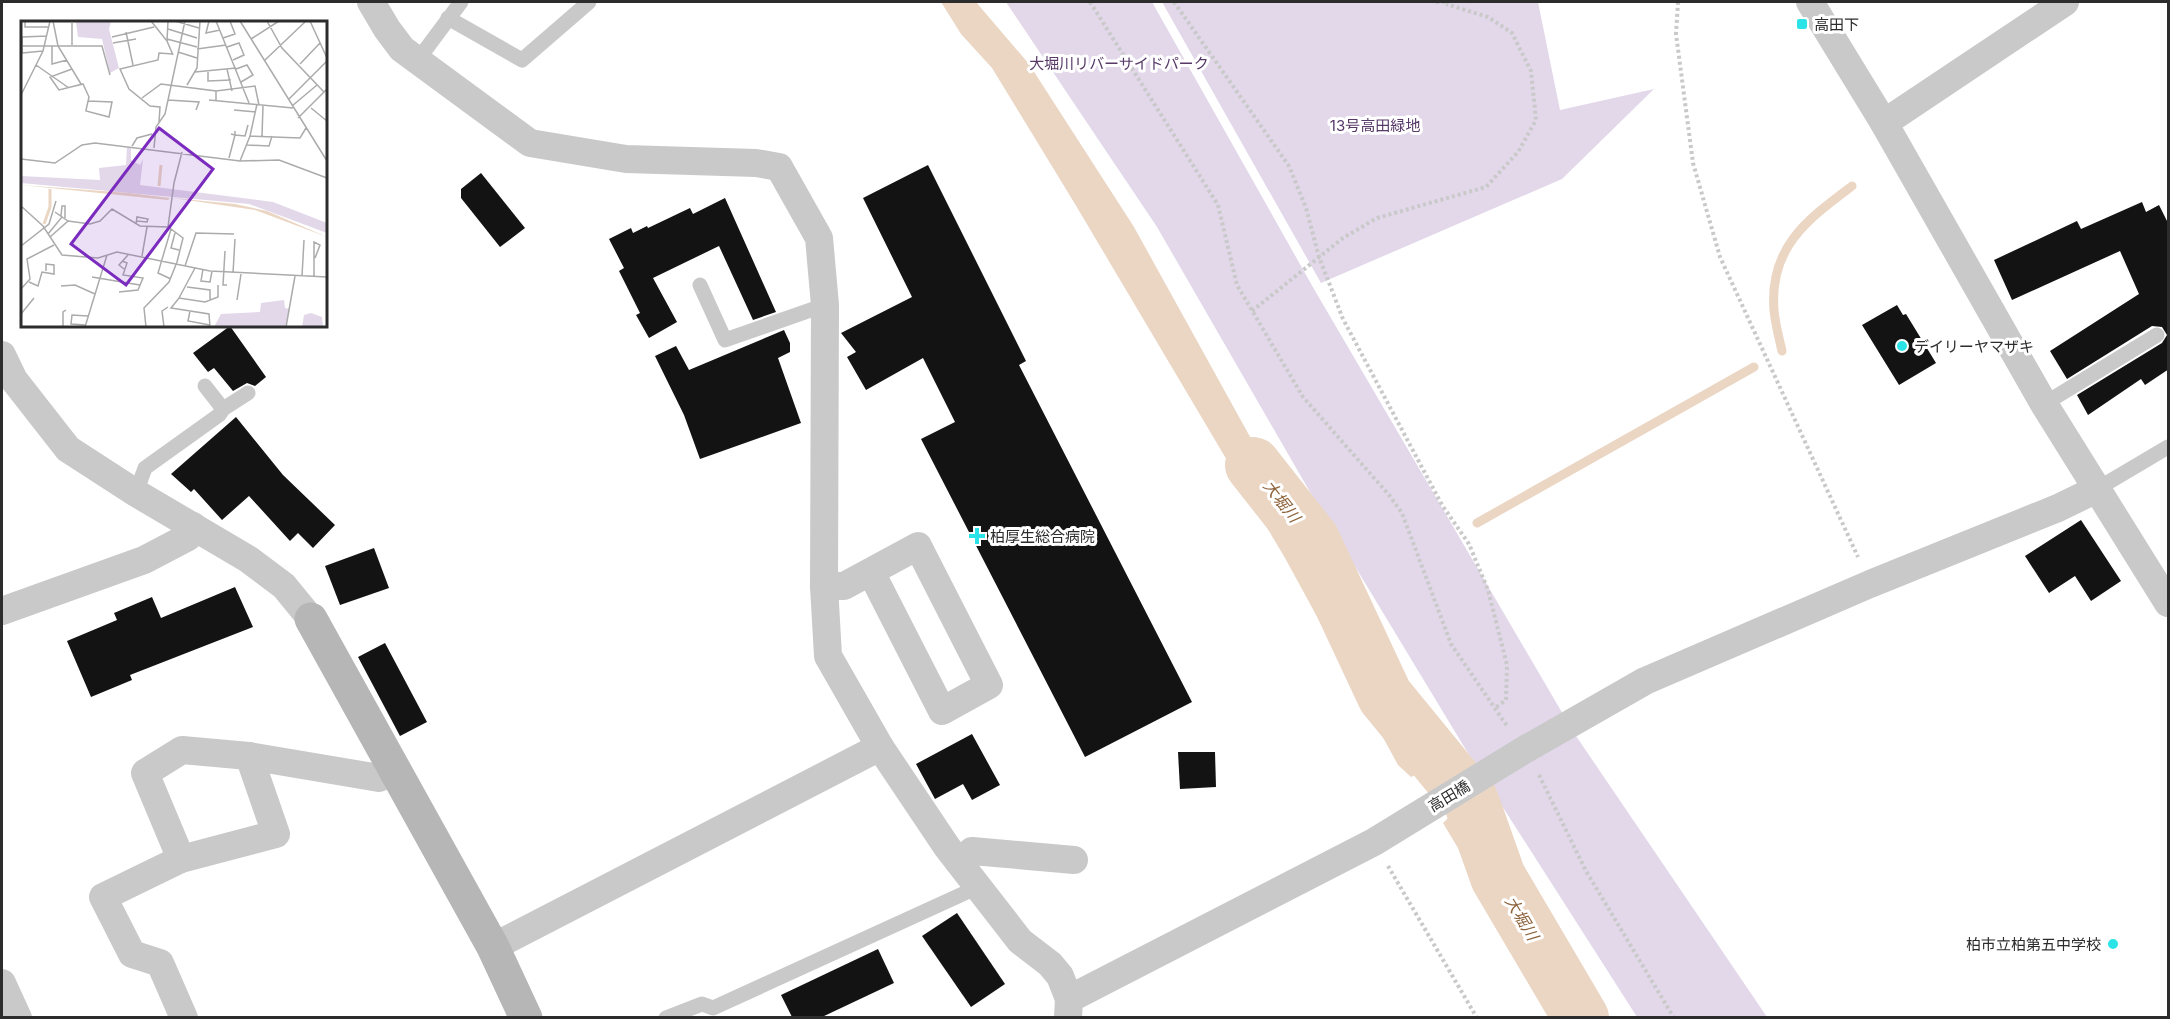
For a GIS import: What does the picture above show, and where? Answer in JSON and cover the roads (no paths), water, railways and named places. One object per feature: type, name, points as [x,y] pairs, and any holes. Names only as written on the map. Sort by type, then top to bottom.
[{"type":"street","points":[[372,2],[387,29],[402,49],[530,143],[626,159],[756,163],[779,167],[819,238],[825,305],[824,586],[828,656],[880,747],[959,862],[1020,941],[1050,963],[1060,976],[1069,1008]]},
{"type":"street","points":[[1810,2],[1884,123],[2044,404],[2169,603]]},
{"type":"street","points":[[1884,123],[2060,2]]},
{"type":"street","points":[[2,355],[14,380],[68,449],[136,493],[248,559],[284,586],[311,619],[493,947],[526,1017]]},
{"type":"street","name":"高田橋","points":[[1069,1008],[1374,842],[1524,750],[1645,681],[1870,584],[2058,508],[2097,489]]},
{"type":"street","points":[[2,611],[144,560],[188,537],[193,526]]},
{"type":"street","points":[[824,586],[844,586],[918,546],[989,685],[942,711],[870,572]]},
{"type":"street","points":[[493,947],[880,747]]},
{"type":"street","points":[[181,859],[146,773],[182,750],[249,756],[379,778],[395,769]]},
{"type":"street","points":[[184,1017],[160,963],[132,954],[103,897],[181,859],[276,834],[249,756]]},
{"type":"street","points":[[959,862],[972,851],[1074,860]]},
{"type":"street","points":[[2,983],[18,1017]]},
{"type":"lane","points":[[420,61],[461,2]]},
{"type":"lane","points":[[448,18],[522,60],[589,2]]},
{"type":"lane","points":[[700,285],[725,340],[825,305]]},
{"type":"lane","points":[[2044,404],[2157,335]]},
{"type":"lane","points":[[206,386],[224,409]]},
{"type":"lane","points":[[136,493],[145,468],[248,393]]},
{"type":"lane","points":[[2097,489],[2169,447]]},
{"type":"lane","points":[[666,1017],[702,1004],[713,1008],[978,887]]},
{"type":"water","points":[[941,2],[976,2],[1029,64],[1134,227],[1373,659],[1437,765],[1411,777],[1398,765],[1285,558],[1075,204],[992,68],[961,34]]},
{"type":"water","points":[[1468,798],[1496,862],[1598,1017],[1559,1017],[1443,823]]},
{"type":"waterway","points":[[1782,351],[1775,315],[1774,288],[1785,252],[1807,223],[1852,186]]},
{"type":"waterway","points":[[1477,523],[1754,367]]},
{"type":"waterway","name":"大堀川","points":[[1253,465],[1312,540],[1385,696],[1471,801],[1498,877],[1581,1018]]},
{"type":"place","name":"高田下","points":[[1802,24]]},
{"type":"place","name":"デイリーヤマザキ","points":[[1902,346]]},
{"type":"place","name":"柏厚生総合病院","points":[[977,536]]},
{"type":"place","name":"柏市立柏第五中学校","points":[[2113,944]]},
{"type":"park label","name":"大堀川リバーサイドパーク","points":[[1119,63]]},
{"type":"park label","name":"13号高田緑地","points":[[1375,125]]}]
